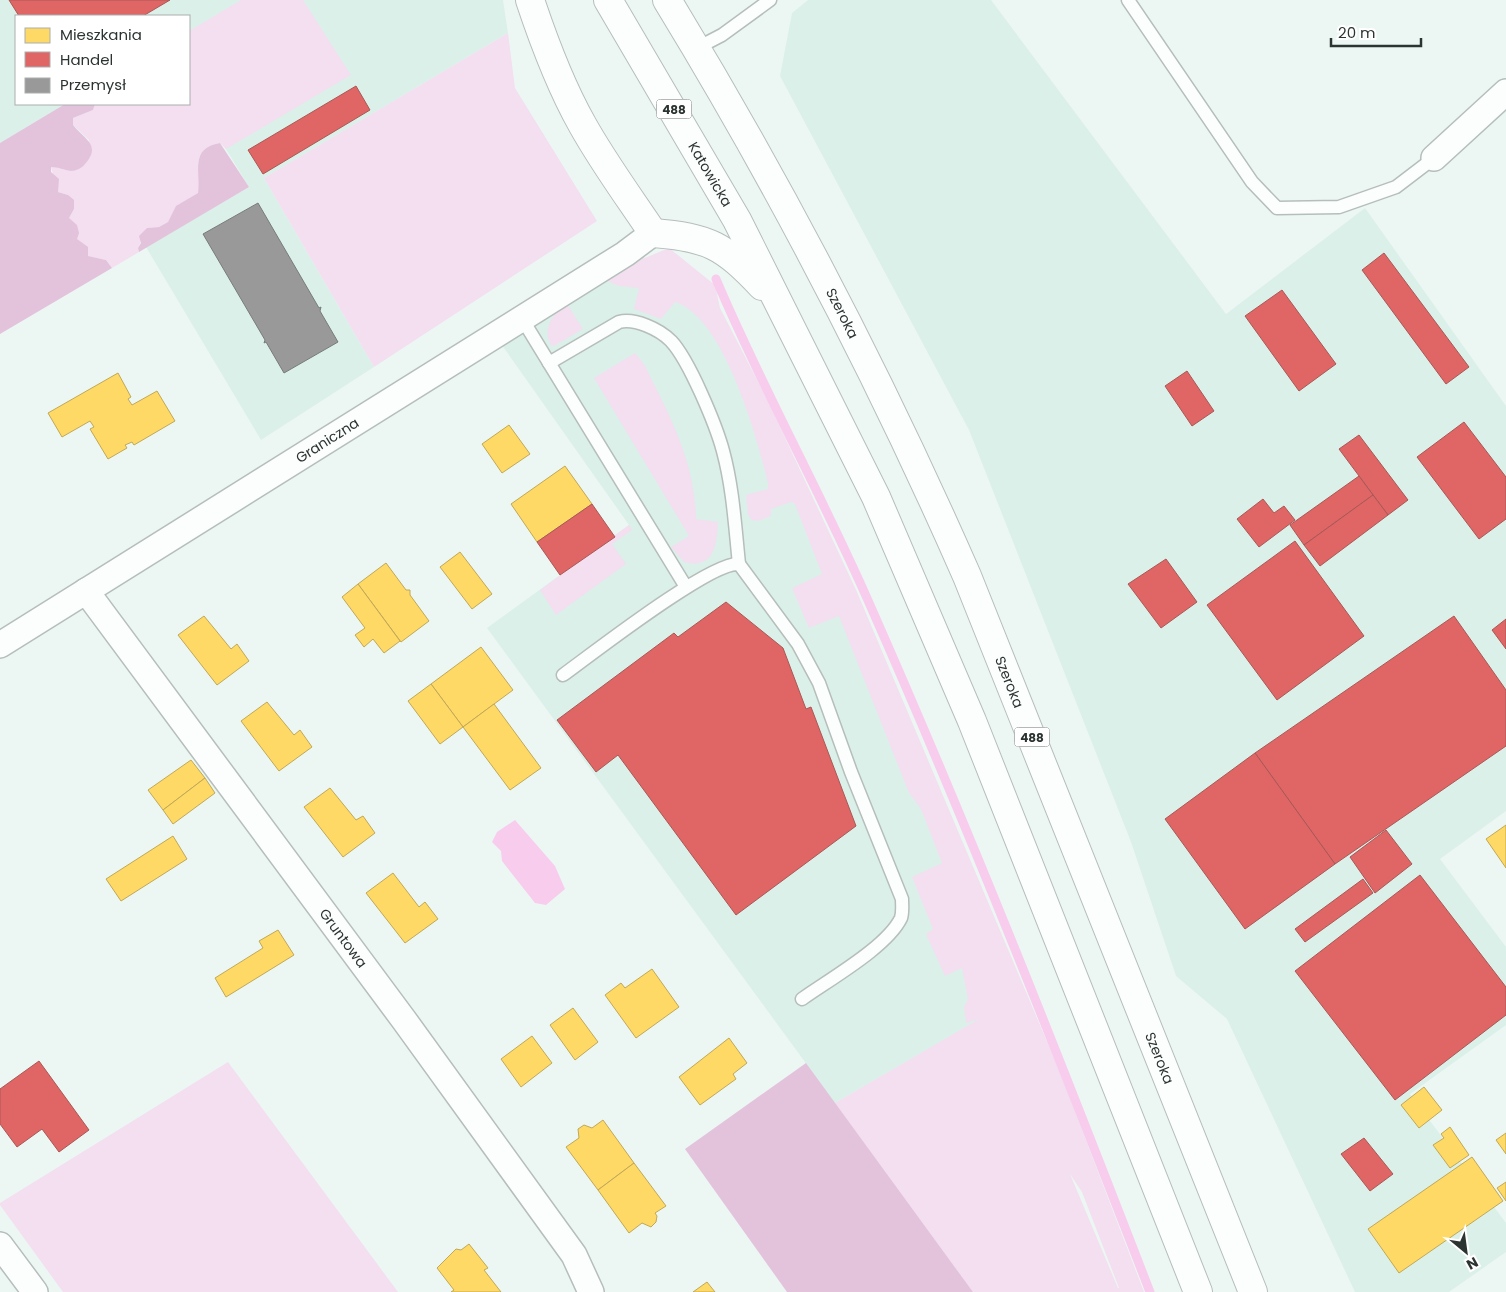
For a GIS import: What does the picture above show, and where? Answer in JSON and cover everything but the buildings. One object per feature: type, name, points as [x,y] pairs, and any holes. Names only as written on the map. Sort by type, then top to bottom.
[{"type":"main road","points":[[530,0],[558,74],[582,123],[629,199],[653,233],[688,235],[717,246],[739,262],[782,308]]},
{"type":"main road","name":"Katowicka","points":[[608,0],[737,220],[782,308]]},
{"type":"main road","name":"488","points":[[667,0],[696,48]]},
{"type":"main road","name":"Szeroka","points":[[696,48],[780,195],[899,425],[967,576],[1253,1292]]},
{"type":"main road","name":"488","points":[[782,308],[876,497],[944,651],[1198,1292]]},
{"type":"street","points":[[1434,158],[1506,92]]},
{"type":"street","name":"Graniczna","points":[[0,645],[625,254],[653,233]]},
{"type":"street","name":"Gruntowa","points":[[86,591],[410,1028],[574,1255],[591,1292]]},
{"type":"street","points":[[0,1245],[35,1292]]},
{"type":"lane","points":[[696,48],[722,35],[770,0]]},
{"type":"lane","points":[[1128,0],[1252,182],[1276,208],[1339,207],[1396,187],[1434,158]]},
{"type":"lane","points":[[521,318],[686,587]]},
{"type":"lane","points":[[549,363],[619,322],[628,320],[642,324],[671,341],[681,355],[707,407],[723,451],[732,494],[739,564],[798,644],[819,683],[851,772],[902,899],[902,916],[894,930],[878,945],[802,999]]},
{"type":"lane","points":[[563,675],[686,587],[731,563],[739,564]]},
{"type":"shaded area","points":[[0,0],[503,0],[508,33],[264,178],[374,367],[261,440],[146,247],[249,187],[190,90],[190,15],[15,15],[15,105],[63,105],[0,143]]},
{"type":"shaded area","points":[[241,0],[303,0],[351,75],[226,149],[220,143],[204,150],[198,162],[198,193],[177,206],[168,222],[159,227],[147,228],[138,248],[139,252],[112,268],[106,260],[87,256],[77,239],[69,218],[74,209],[68,195],[58,192],[51,167],[60,167],[72,171],[89,140],[73,125],[73,118],[93,110],[95,105],[190,105],[190,30]]},
{"type":"shaded area","points":[[808,0],[991,0],[1226,314],[1365,208],[1506,406],[1506,811],[1440,859],[1506,947],[1506,1025],[1410,1094],[1506,1223],[1506,1252],[1449,1292],[1355,1292],[1227,1019],[1176,976],[1131,842],[969,430],[780,76],[792,13]]},
{"type":"shaded area","points":[[508,33],[515,88],[597,221],[374,367],[264,178]]},
{"type":"shaded area","points":[[63,105],[95,105],[93,110],[73,118],[73,125],[92,147],[90,157],[79,169],[71,171],[51,167],[51,172],[59,179],[58,192],[68,195],[74,200],[74,209],[69,218],[77,225],[79,233],[77,239],[88,247],[88,256],[106,260],[112,268],[0,334],[0,143]]},
{"type":"shaded area","points":[[220,143],[249,187],[139,252],[138,248],[141,243],[139,236],[147,228],[159,227],[168,222],[176,206],[198,193],[198,162],[200,155],[210,146]]},
{"type":"shaded area","points":[[669,248],[715,285],[720,308],[766,397],[857,592],[1059,1070],[1144,1292],[973,1292],[835,1103],[979,1019],[966,1023],[964,1007],[968,999],[962,968],[945,976],[926,934],[933,929],[912,877],[942,863],[921,809],[909,793],[839,616],[809,628],[792,588],[822,574],[795,504],[791,502],[771,509],[771,516],[758,521],[752,520],[748,515],[746,495],[768,489],[768,483],[747,409],[723,354],[709,330],[693,312],[675,302],[661,319],[634,309],[639,288],[619,286],[605,280],[635,262]],"holes":[[[1070,1174],[1082,1192],[1119,1288]]]},
{"type":"shaded area","points":[[638,252],[700,308],[786,462],[861,644],[999,1008],[835,1103],[487,628],[629,525],[499,341]]},
{"type":"shaded area","points":[[567,304],[583,329],[554,346],[551,345],[547,333],[548,327],[554,316]]},
{"type":"shaded area","points":[[635,353],[644,364],[679,438],[691,477],[696,519],[718,522],[715,547],[708,559],[702,562],[694,564],[684,562],[671,547],[689,536],[594,378]]},
{"type":"shaded area","points":[[629,525],[632,530],[612,544],[626,564],[556,615],[540,590]]},
{"type":"shaded area","points":[[515,820],[555,866],[565,889],[546,905],[535,903],[502,861],[501,851],[492,842],[497,832]]},
{"type":"shaded area","points":[[228,1062],[398,1292],[63,1292],[0,1203]]},
{"type":"shaded area","points":[[806,1063],[973,1292],[787,1292],[685,1149]]},
{"type":"waterway","points":[[716,279],[753,361],[852,564],[907,690],[1014,947],[1150,1292]]}]
